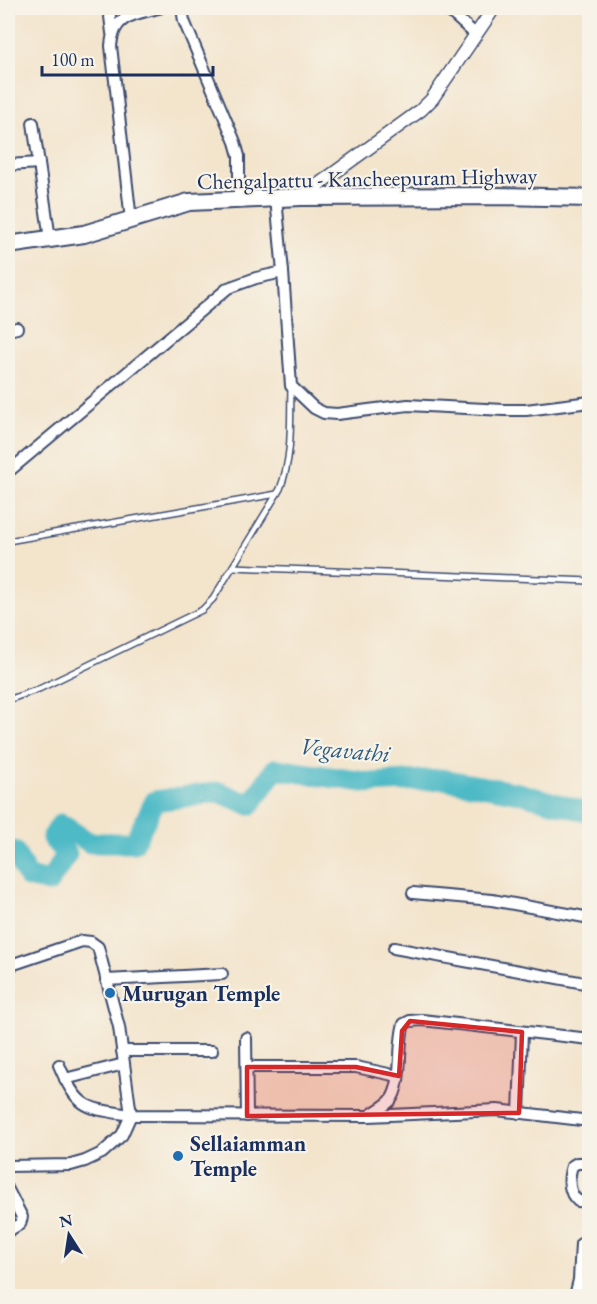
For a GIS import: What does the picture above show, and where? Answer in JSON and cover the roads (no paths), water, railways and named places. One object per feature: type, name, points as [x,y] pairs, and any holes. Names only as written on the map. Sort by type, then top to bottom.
[{"type":"highway","name":"Chengalpattu - Kancheepuram Highway","points":[[8,245],[84,234],[189,202],[301,197],[590,198]]},
{"type":"street","points":[[109,8],[111,46],[131,220]]},
{"type":"street","points":[[112,33],[119,22],[134,13],[159,8]]},
{"type":"street","points":[[182,8],[184,21],[235,142],[239,156],[239,200]]},
{"type":"street","points":[[301,197],[421,110],[432,99],[471,30],[494,8]]},
{"type":"street","points":[[448,9],[471,30]]},
{"type":"street","points":[[33,123],[50,239]]},
{"type":"street","points":[[8,165],[39,164]]},
{"type":"street","points":[[276,198],[284,272],[291,386],[314,408],[337,414],[408,405],[526,410],[590,402]]},
{"type":"street","points":[[8,472],[228,288],[248,280],[284,272]]},
{"type":"street","points":[[413,893],[492,900],[590,918]]},
{"type":"street","points":[[8,966],[82,942],[91,942],[98,947],[119,1027],[131,1115],[122,1136],[102,1152],[85,1161],[71,1165],[8,1167]]},
{"type":"street","points":[[394,948],[590,984]]},
{"type":"street","points":[[106,980],[222,974]]},
{"type":"street","points":[[369,1116],[390,1100],[398,1076],[402,1030],[404,1024],[410,1021],[422,1020],[590,1039]]},
{"type":"street","points":[[519,1113],[522,1032]]},
{"type":"street","points":[[246,1038],[248,1116]]},
{"type":"street","points":[[122,1051],[212,1051]]},
{"type":"street","points":[[65,1079],[124,1064]]},
{"type":"street","points":[[59,1065],[75,1095],[94,1110],[131,1115],[369,1116],[497,1110],[590,1121]]},
{"type":"street","points":[[247,1067],[356,1067],[398,1076]]},
{"type":"street","points":[[590,1163],[577,1163],[572,1166],[570,1188],[571,1194],[578,1201],[590,1202]]},
{"type":"street","points":[[8,1190],[22,1217],[20,1224],[8,1231]]},
{"type":"street","points":[[575,1296],[584,1281],[581,1244]]},
{"type":"lane","points":[[8,700],[39,689],[202,610],[213,599],[277,494],[289,461],[291,386]]},
{"type":"lane","points":[[8,541],[277,494]]},
{"type":"lane","points":[[233,567],[590,581]]},
{"type":"waterway","name":"Vegavathi","points":[[8,855],[14,851],[28,877],[49,882],[67,854],[52,838],[61,824],[90,843],[134,843],[155,801],[219,792],[250,805],[275,769],[371,783],[442,779],[519,793],[590,813]]},
{"type":"place","name":"Murugan Temple","points":[[110,993]]},
{"type":"place","name":"Sellaiamman Temple","points":[[178,1156]]}]
